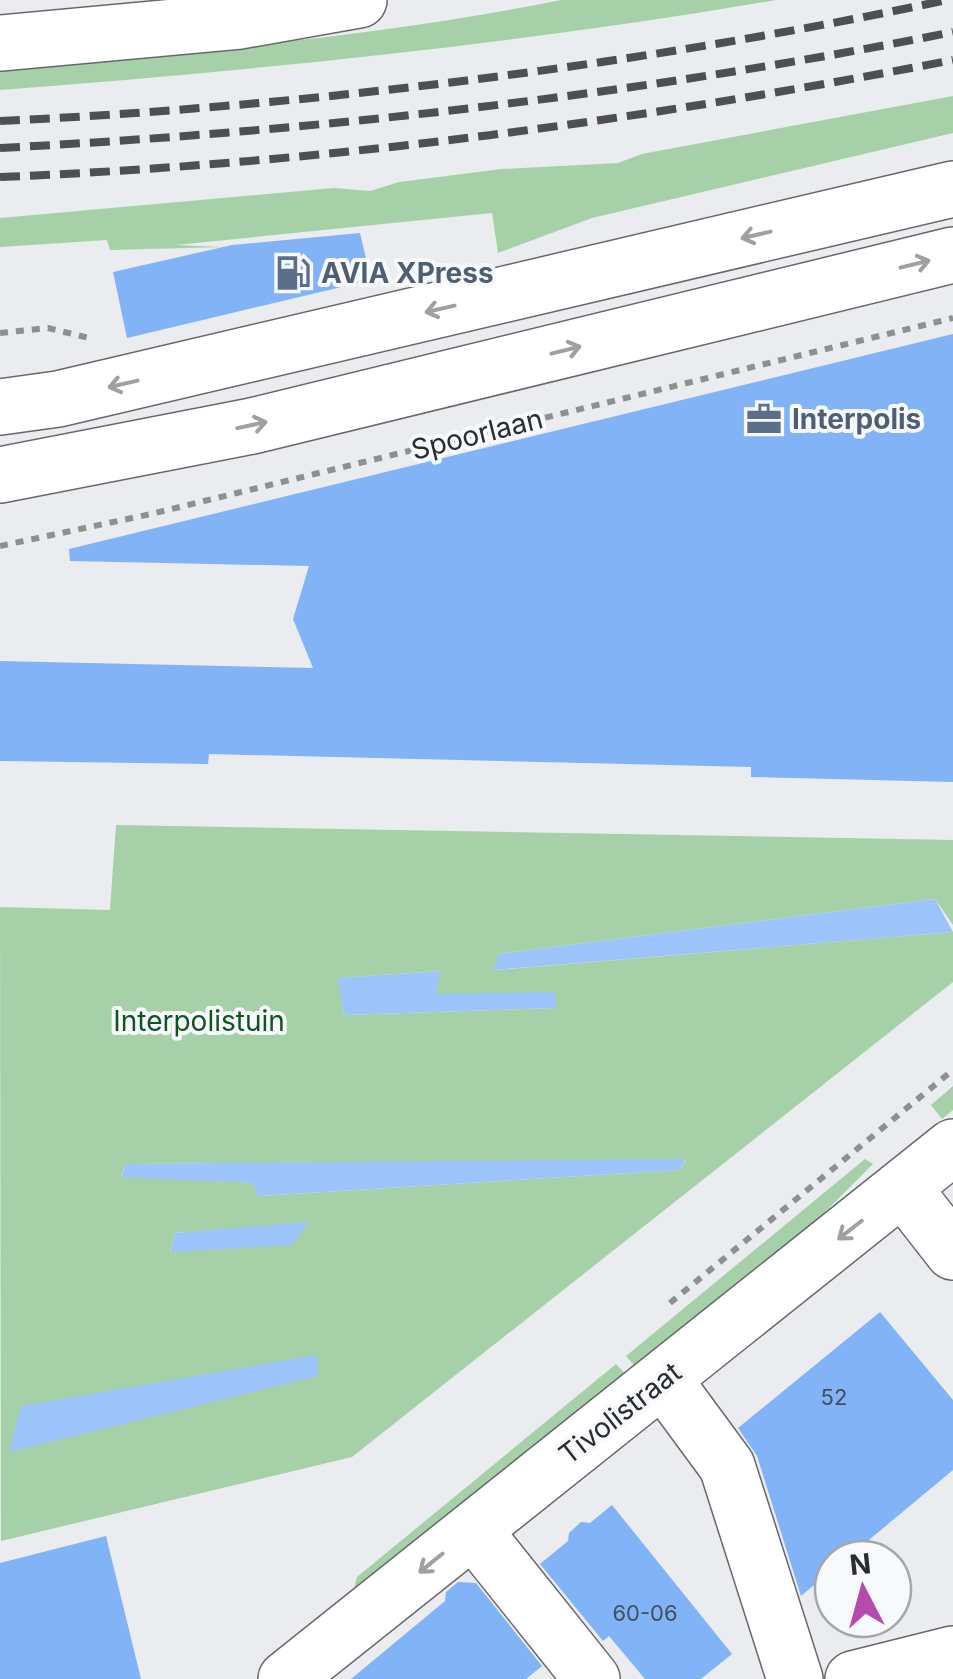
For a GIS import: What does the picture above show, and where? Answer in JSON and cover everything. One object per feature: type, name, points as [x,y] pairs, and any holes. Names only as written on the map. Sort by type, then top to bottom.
[{"type":"street","points":[[0,43],[240,10],[360,0]]},
{"type":"street","points":[[0,408],[58,399],[953,188]]},
{"type":"street","points":[[834,216],[850,281]]},
{"type":"street","points":[[0,476],[252,426],[953,254]]},
{"type":"street","name":"Tivolistraat","points":[[286,1679],[953,1146]]},
{"type":"street","points":[[902,1188],[953,1252]]},
{"type":"street","points":[[663,1379],[727,1466],[796,1679]]},
{"type":"street","points":[[473,1530],[592,1679]]},
{"type":"street","points":[[853,1679],[953,1654]]},
{"type":"path","name":"Spoorlaan","points":[[0,546],[190,504],[953,318]]},
{"type":"green space","points":[[561,0],[776,0],[583,30],[389,54],[0,90],[0,62],[282,42],[422,24]]},
{"type":"green space","points":[[953,96],[953,133],[592,218],[498,253],[492,213],[176,245],[224,247],[110,250],[107,240],[0,247],[0,218],[334,188],[370,191],[399,182],[502,169],[618,163],[642,154]]},
{"type":"green space","name":"Interpolistuin","points":[[116,825],[953,840],[953,925],[935,899],[498,954],[495,970],[953,932],[953,982],[352,1457],[1,1541],[0,907],[110,910]],"holes":[[[439,971],[436,994],[556,1008],[344,1015],[339,978]],[[686,1160],[680,1170],[259,1196],[254,1183],[121,1176],[126,1164]],[[309,1223],[171,1252],[175,1233]]]},
{"type":"green space","points":[[953,1086],[953,1110],[942,1119],[931,1105]]},
{"type":"green space","points":[[865,1159],[873,1164],[811,1226],[637,1369],[626,1356]]},
{"type":"green space","points":[[616,1364],[628,1377],[353,1592],[357,1577]]},
{"type":"water","points":[[935,899],[953,932],[494,970],[498,954]]},
{"type":"water","points":[[440,971],[436,994],[555,992],[556,1008],[344,1015],[338,978]]},
{"type":"water","points":[[686,1159],[680,1170],[258,1196],[253,1183],[121,1177],[126,1164]]},
{"type":"water","points":[[309,1222],[292,1245],[170,1252],[175,1233]]},
{"type":"water","points":[[317,1355],[318,1376],[9,1452],[21,1406]]},
{"type":"building","points":[[360,233],[371,280],[127,338],[113,272],[232,245]]},
{"type":"building","points":[[953,334],[953,782],[751,777],[751,767],[209,754],[208,764],[0,761],[0,661],[313,668],[293,619],[309,566],[70,561],[69,549]]},
{"type":"building","points":[[880,1312],[953,1400],[953,1470],[870,1539],[813,1539],[813,1586],[801,1596],[757,1456],[738,1428]]},
{"type":"building","points":[[612,1505],[732,1654],[701,1679],[645,1679],[609,1636],[603,1641],[540,1564],[568,1541],[569,1533],[581,1522],[590,1523]]},
{"type":"building","points":[[106,1536],[141,1679],[0,1679],[0,1563]]},
{"type":"building","points":[[458,1582],[476,1583],[542,1666],[526,1679],[351,1679],[445,1601],[446,1592]]},
{"type":"railway","points":[[0,121],[237,105],[476,79],[714,44],[947,0]]},
{"type":"railway","points":[[0,148],[240,132],[478,107],[716,74],[953,32]]},
{"type":"railway","points":[[0,177],[240,162],[479,136],[717,102],[953,60]]},
{"type":"place","name":"AVIA XPress","points":[[293,273]]},
{"type":"place","name":"Interpolis","points":[[764,419]]}]
